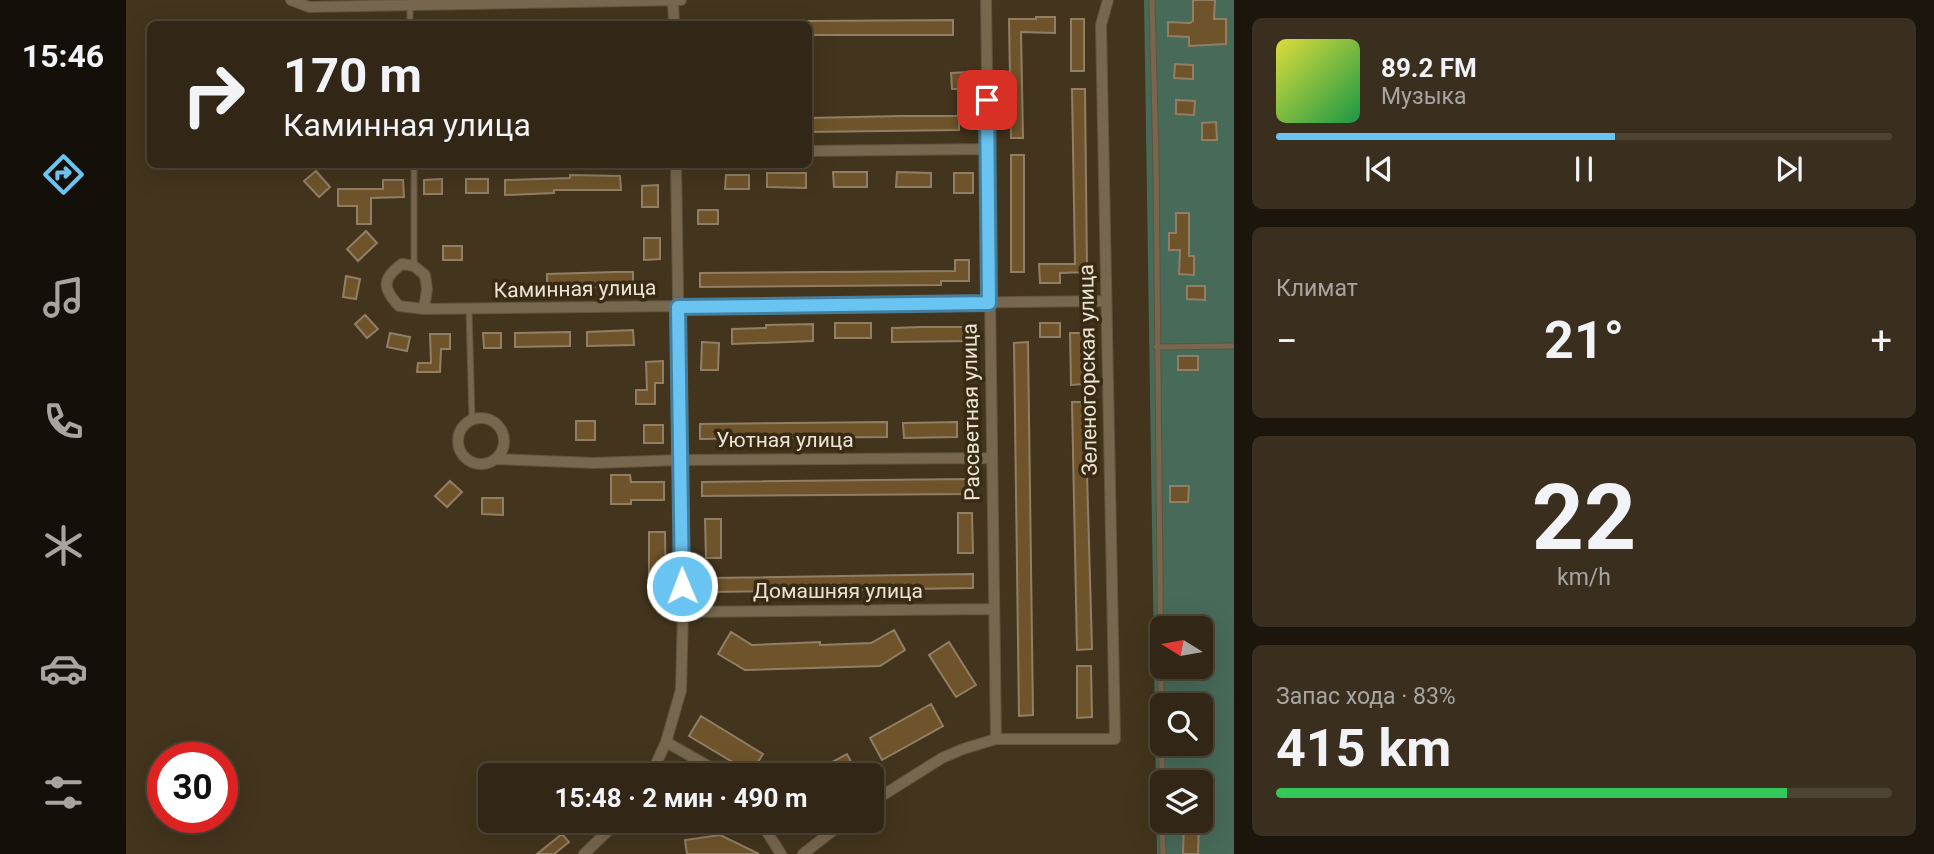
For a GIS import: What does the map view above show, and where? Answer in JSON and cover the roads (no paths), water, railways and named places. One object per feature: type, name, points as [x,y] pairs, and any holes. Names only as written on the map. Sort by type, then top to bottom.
[{"type":"street","points":[[291,0],[309,7],[336,3],[410,5],[681,0]]},
{"type":"street","points":[[673,0],[674,21]]},
{"type":"street","name":"Рассветная улица","points":[[986,0],[996,739]]},
{"type":"street","name":"Зеленогорская улица","points":[[996,739],[1115,739],[1101,25],[1108,0]]},
{"type":"street","points":[[812,151],[987,149]]},
{"type":"street","points":[[656,763],[666,741],[681,690],[683,612],[676,168]]},
{"type":"street","name":"Каминная улица","points":[[414,266],[402,264],[391,272],[386,281],[388,294],[399,306],[469,310],[1105,301]]},
{"type":"street","points":[[414,266],[425,275],[427,289],[424,309]]},
{"type":"street","points":[[472,419],[491,420],[501,429],[503,448],[495,459],[489,462],[477,464],[465,458],[461,452],[459,433],[472,419]]},
{"type":"street","name":"Уютная улица","points":[[495,459],[594,463],[991,458]]},
{"type":"street","name":"Домашняя улица","points":[[683,612],[993,609]]},
{"type":"street","points":[[884,794],[942,758],[996,739]]},
{"type":"street","points":[[666,741],[703,763]]},
{"type":"street","points":[[584,854],[606,833]]},
{"type":"street","points":[[768,833],[781,854]]},
{"type":"street","points":[[803,854],[830,833]]},
{"type":"lane","points":[[1152,0],[1162,770]]},
{"type":"lane","points":[[410,5],[410,21]]},
{"type":"lane","points":[[414,168],[414,266]]},
{"type":"lane","points":[[469,310],[472,419]]},
{"type":"lane","points":[[1156,346],[1234,346]]},
{"type":"lane","points":[[1163,833],[1163,854]]}]
